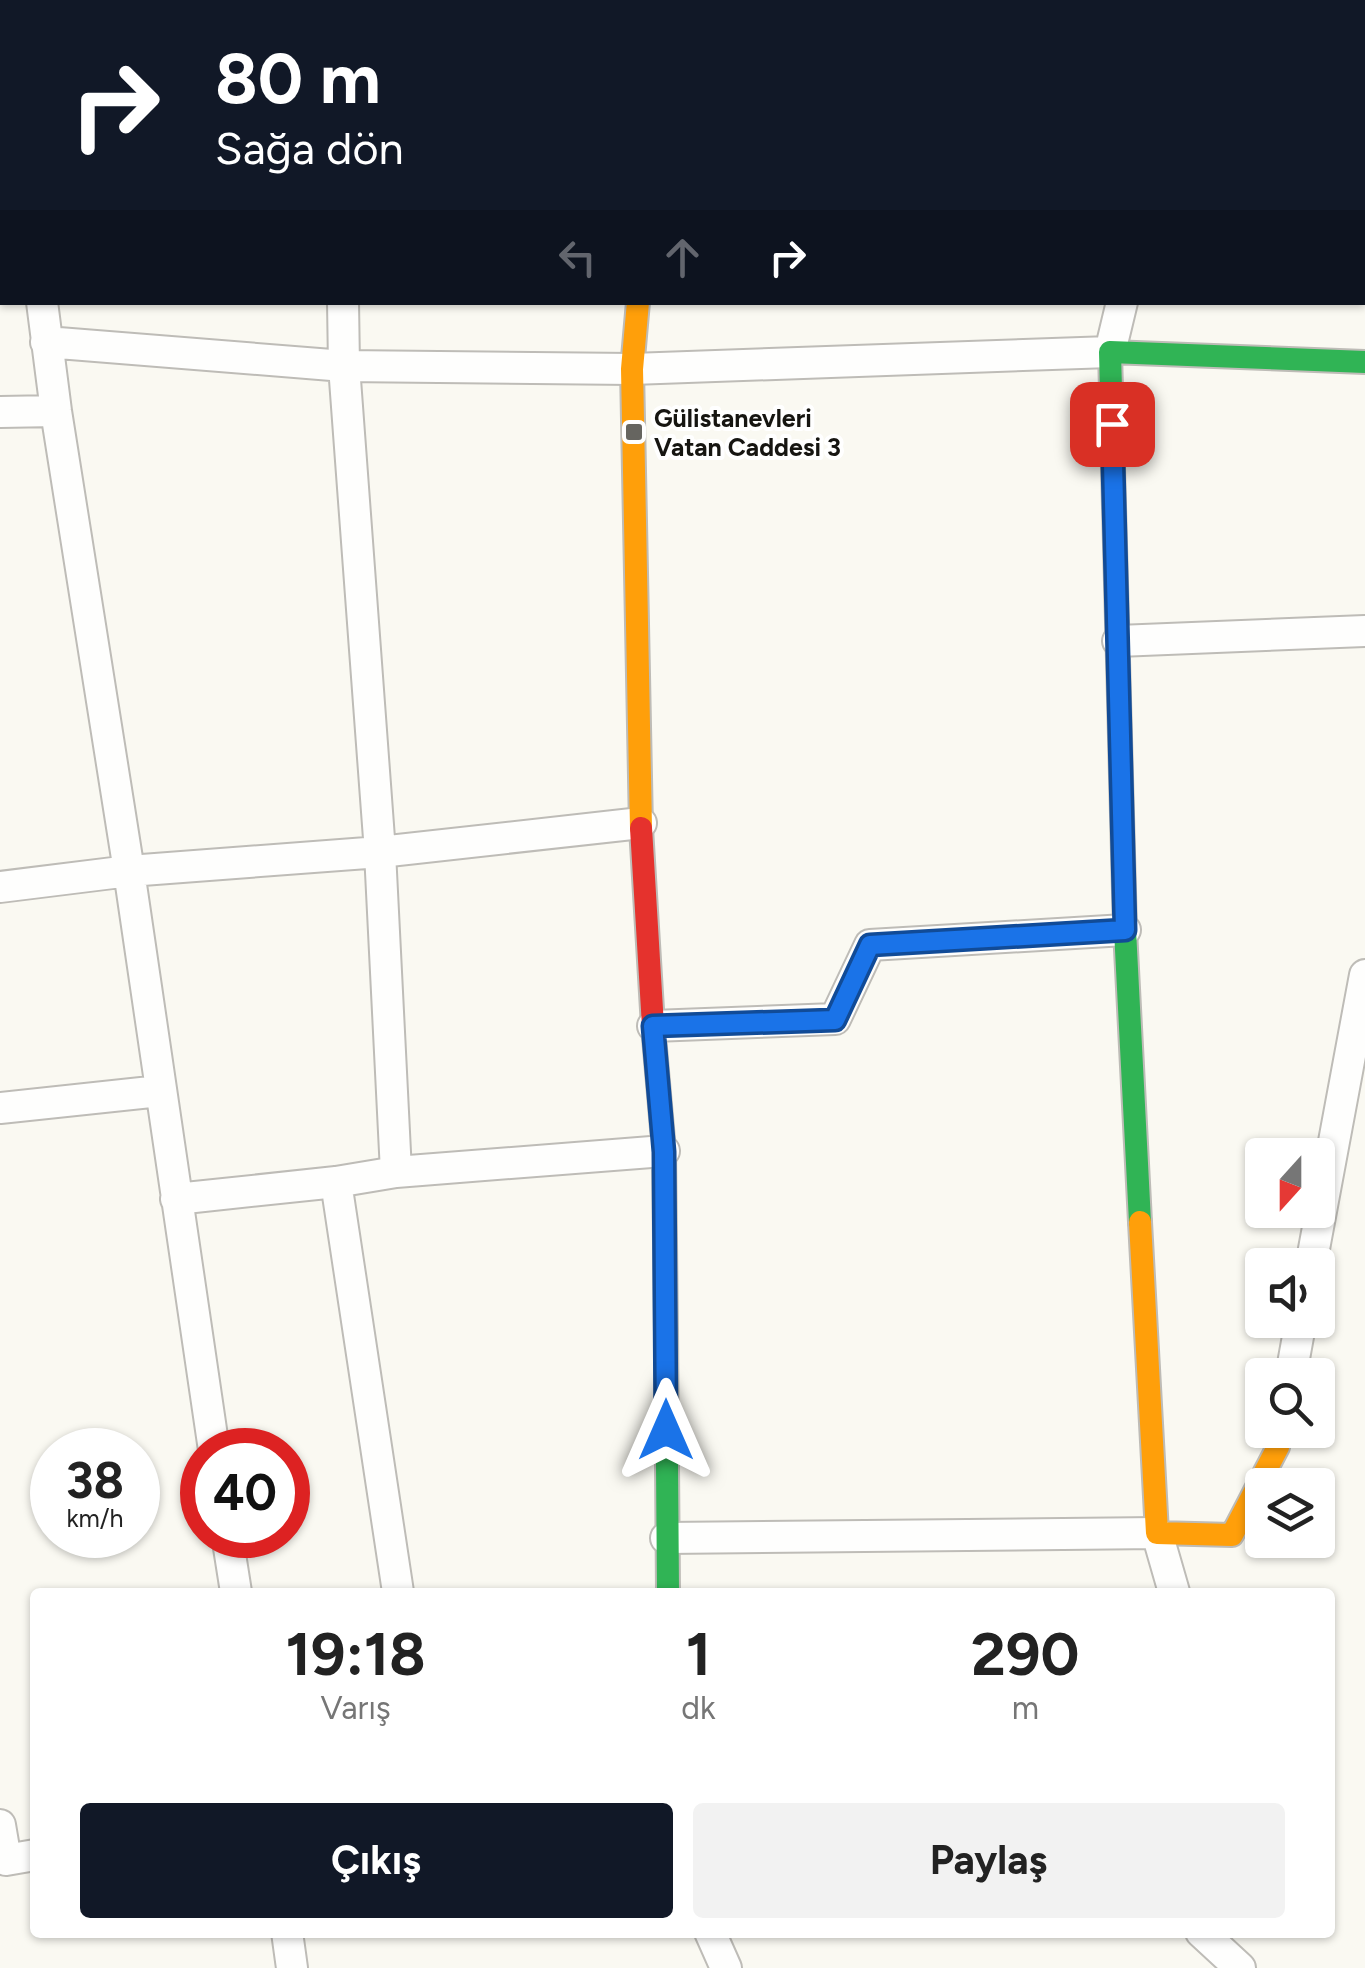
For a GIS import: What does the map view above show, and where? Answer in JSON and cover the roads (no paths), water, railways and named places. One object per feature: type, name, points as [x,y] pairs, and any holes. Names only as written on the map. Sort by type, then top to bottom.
[{"type":"street","points":[[42,305],[211,1428]]},
{"type":"street","points":[[342,305],[380,852],[396,1172]]},
{"type":"street","points":[[638,305],[632,370],[641,823],[664,1152],[668,1588]]},
{"type":"street","points":[[1121,305],[1110,352],[1125,930],[1157,1532],[1173,1588]]},
{"type":"street","points":[[46,342],[344,366],[632,370],[1110,352],[1365,362]]},
{"type":"street","points":[[0,412],[56,412]]},
{"type":"street","points":[[1118,641],[1365,631]]},
{"type":"street","points":[[0,886],[129,871],[380,852],[641,823]]},
{"type":"street","points":[[653,1026],[835,1020],[870,945],[1125,930]]},
{"type":"street","points":[[1314,1248],[1365,975]]},
{"type":"street","points":[[0,1108],[160,1091]]},
{"type":"street","points":[[176,1199],[396,1172],[664,1152]]},
{"type":"street","points":[[336,1182],[397,1588]]},
{"type":"street","points":[[666,1538],[1157,1532],[1232,1535],[1278,1448]]},
{"type":"street","points":[[231,1558],[235,1588]]},
{"type":"street","points":[[0,1825],[6,1860],[30,1856]]},
{"type":"street","points":[[288,1938],[292,1968]]},
{"type":"street","points":[[713,1938],[726,1968]]},
{"type":"street","points":[[1208,1938],[1240,1968]]},
{"type":"place","name":"Gülistanevleri Vatan Caddesi 3","points":[[634,432]]}]
